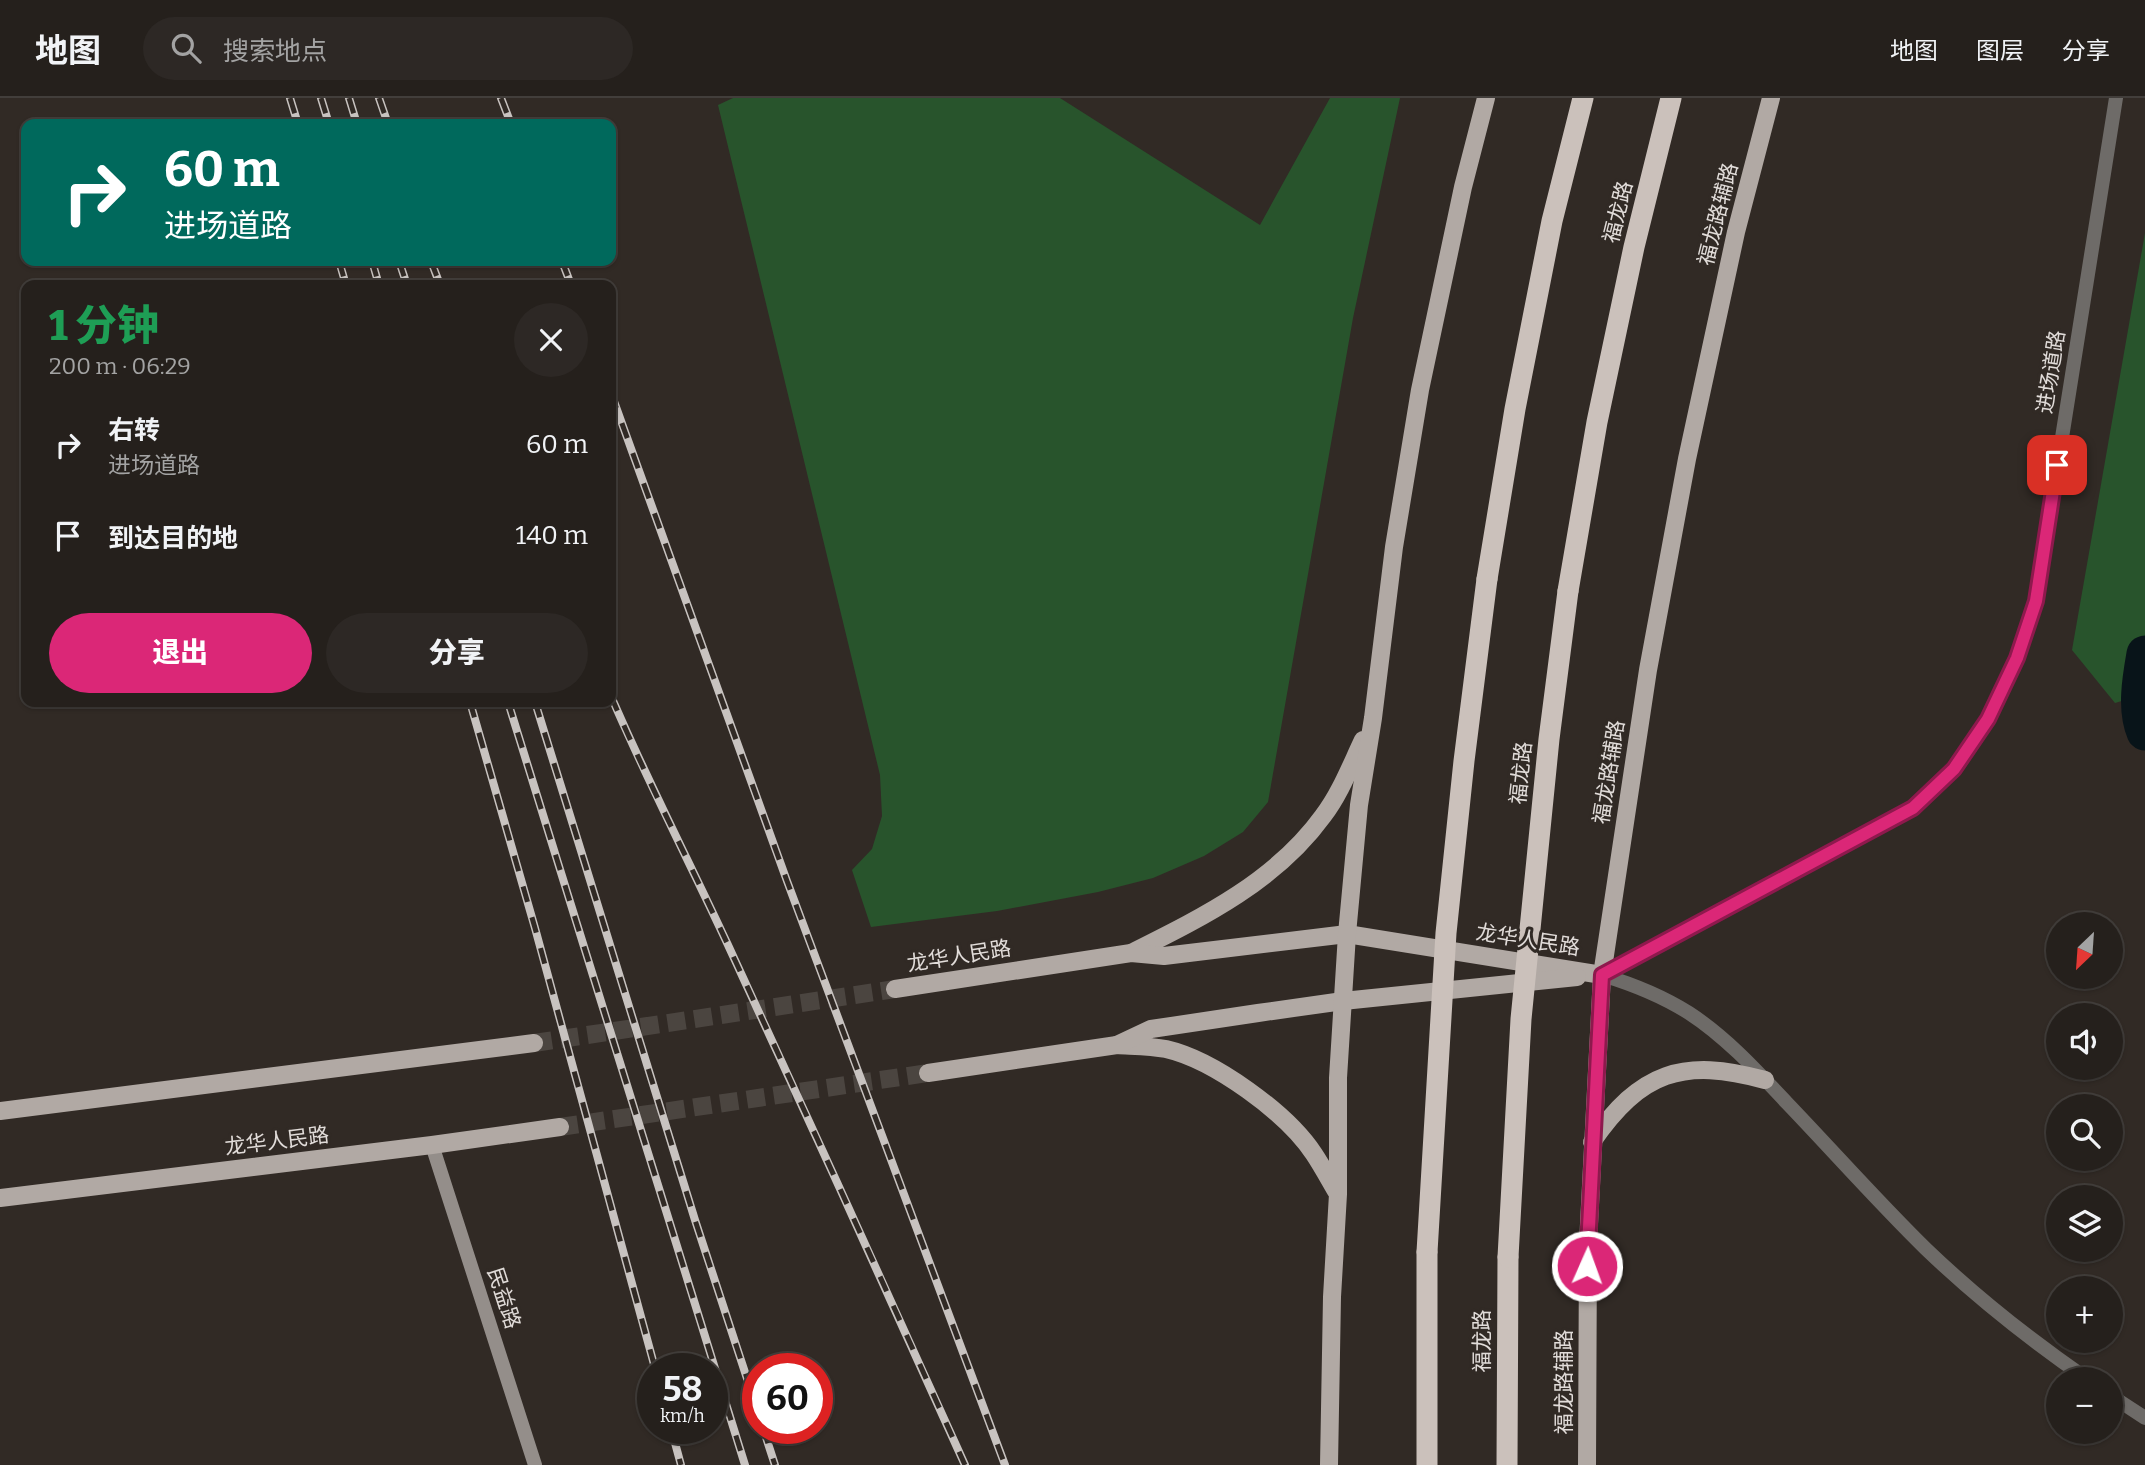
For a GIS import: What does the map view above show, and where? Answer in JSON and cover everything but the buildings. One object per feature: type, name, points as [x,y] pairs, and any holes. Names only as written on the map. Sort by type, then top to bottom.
[{"type":"highway","points":[[1427,1465],[1427,1252],[1446,933],[1464,761],[1487,579],[1515,409],[1549,234],[1583,98]]},
{"type":"highway","name":"福龙路","points":[[1507,1465],[1508,1257],[1522,1005],[1543,791],[1568,591],[1597,422],[1634,247],[1671,98]]},
{"type":"main road","points":[[1329,1465],[1332,1297],[1338,1194],[1338,1078],[1359,805],[1373,718],[1394,547],[1420,390],[1463,187],[1486,98]]},
{"type":"main road","name":"福龙路辅路","points":[[1587,1465],[1588,1243],[1602,975],[1648,670],[1687,459],[1736,232],[1771,98]]},
{"type":"main road","points":[[1131,953],[1194,922],[1240,894],[1284,859],[1324,816],[1373,718]]},
{"type":"main road","name":"龙华人民路","points":[[895,989],[1131,953],[1164,956],[1347,934],[1602,975]]},
{"type":"main road","name":"龙华人民路","points":[[928,1073],[1117,1045],[1151,1029],[1343,1001],[1602,975]]},
{"type":"main road","points":[[0,1111],[534,1043]]},
{"type":"main road","points":[[1117,1045],[1166,1049],[1212,1068],[1247,1090],[1286,1122],[1313,1152],[1338,1194]]},
{"type":"main road","points":[[1592,1142],[1624,1100],[1638,1090],[1672,1074],[1724,1070],[1765,1080]]},
{"type":"main road","name":"龙华人民路","points":[[0,1198],[560,1127]]},
{"type":"street","name":"进场道路","points":[[1602,975],[1913,808],[1954,769],[1988,719],[2017,658],[2036,601],[2116,98]]},
{"type":"street","points":[[1602,975],[1638,987],[1690,1014],[1718,1035],[1765,1080],[1927,1250],[1998,1311],[2071,1367]]},
{"type":"street","name":"民益路","points":[[432,1145],[535,1465]]},
{"type":"street","points":[[2123,1404],[2145,1418]]},
{"type":"green space","points":[[733,98],[1060,98],[1260,225],[1330,98],[1400,98],[1353,318],[1268,802],[1243,832],[1204,856],[1153,878],[1098,892],[997,911],[871,927],[852,870],[872,849],[882,816],[880,775],[718,105]]},
{"type":"green space","points":[[2145,233],[2145,694],[2115,703],[2072,650]]},
{"type":"waterway","points":[[2145,654],[2140,703],[2145,732]]},
{"type":"tunnel","points":[[534,1043],[895,989]]},
{"type":"tunnel","points":[[560,1127],[928,1073]]},
{"type":"railway","points":[[290,98],[296,119]]},
{"type":"railway","points":[[321,98],[327,119]]},
{"type":"railway","points":[[349,98],[355,119]]},
{"type":"railway","points":[[379,98],[386,119]]},
{"type":"railway","points":[[501,98],[509,119]]},
{"type":"railway","points":[[340,266],[345,280]]},
{"type":"railway","points":[[373,266],[378,280]]},
{"type":"railway","points":[[401,266],[405,280]]},
{"type":"railway","points":[[433,266],[438,280]]},
{"type":"railway","points":[[564,266],[569,280]]},
{"type":"railway","points":[[616,407],[787,881],[1005,1465]]},
{"type":"railway","points":[[471,707],[651,1353]]},
{"type":"railway","points":[[510,707],[745,1465]]},
{"type":"railway","points":[[537,707],[742,1363]]},
{"type":"railway","points":[[616,707],[758,1010],[965,1465]]},
{"type":"railway","points":[[675,1444],[681,1465]]},
{"type":"railway","points":[[768,1444],[775,1465]]},
{"type":"route","points":[[1587,1266],[1602,975],[1913,808],[1954,769],[1988,719],[2017,658],[2036,601],[2057,465]]}]
